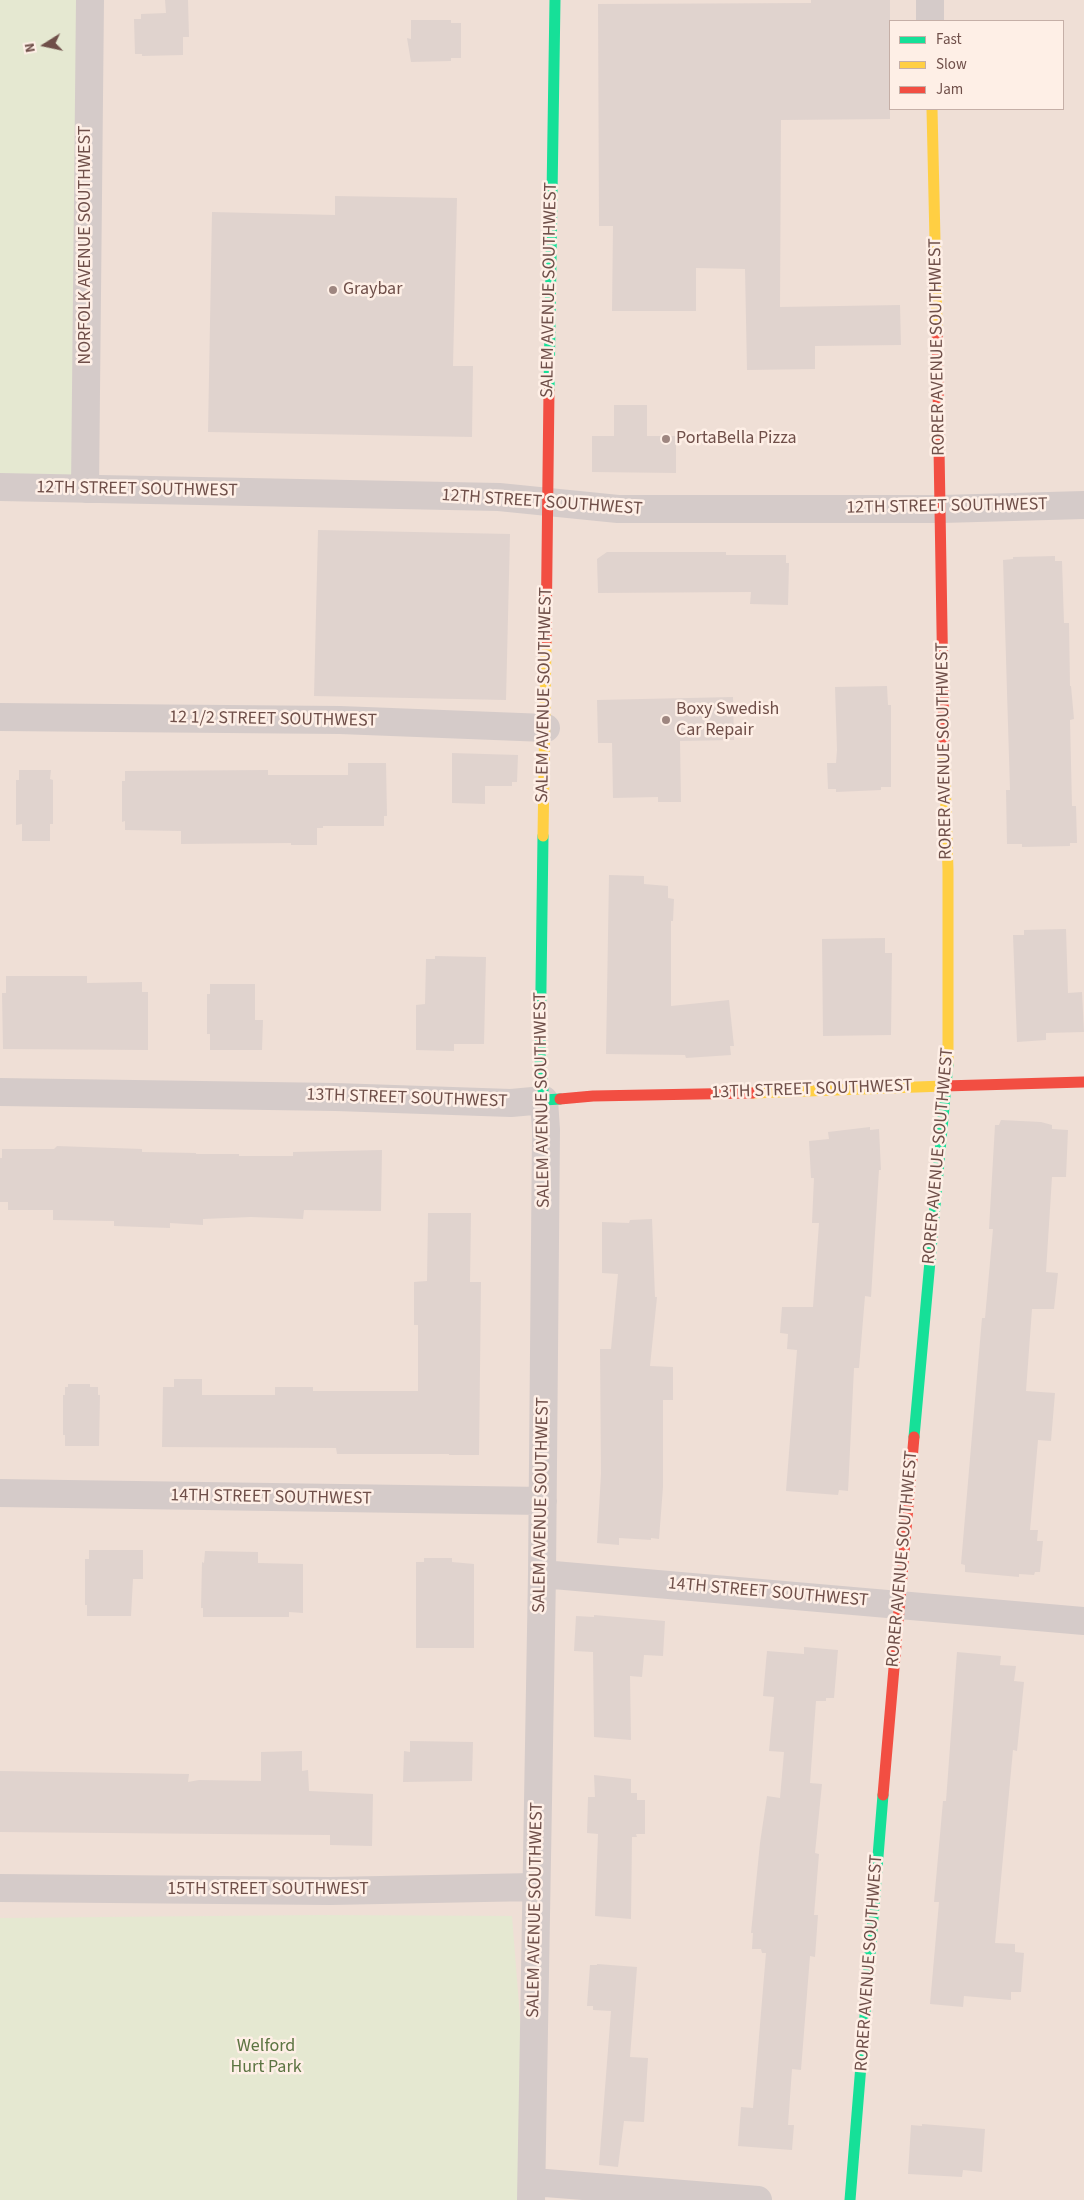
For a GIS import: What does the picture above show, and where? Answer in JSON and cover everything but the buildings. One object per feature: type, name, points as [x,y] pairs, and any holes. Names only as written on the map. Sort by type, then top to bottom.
[{"type":"street","name":"NORFOLK AVENUE SOUTHWEST","points":[[84,489],[90,0]]},
{"type":"street","name":"SALEM AVENUE SOUTHWEST","points":[[532,2191],[535,1887],[543,1500],[546,1130],[540,1061],[555,0]]},
{"type":"street","points":[[930,0],[930,20]]},
{"type":"street","name":"RORER AVENUE SOUTHWEST","points":[[850,2200],[899,1604],[949,1046],[948,870],[942,665],[942,509],[932,110]]},
{"type":"street","name":"12TH STREET SOUTHWEST","points":[[0,487],[499,497],[618,509],[942,509],[1084,505]]},
{"type":"street","name":"12 1/2 STREET SOUTHWEST","points":[[0,717],[340,720],[546,728]]},
{"type":"street","name":"13TH STREET SOUTHWEST","points":[[0,1092],[326,1096],[511,1103],[593,1096],[1084,1082]]},
{"type":"street","name":"14TH STREET SOUTHWEST","points":[[0,1493],[543,1500]]},
{"type":"street","name":"14TH STREET SOUTHWEST","points":[[542,1574],[1084,1620]]},
{"type":"street","name":"15TH STREET SOUTHWEST","points":[[0,1888],[330,1891],[535,1887]]},
{"type":"street","points":[[532,2191],[758,2200]]},
{"type":"shaded area","points":[[0,0],[1084,0],[1084,2200],[0,2200]]},
{"type":"green space","points":[[0,0],[90,0],[85,489],[0,487]]},
{"type":"green space","name":"Welford Hurt Park","points":[[319,1915],[512,1916],[533,2182],[531,2200],[0,2200],[0,1918]]},
{"type":"traffic: fast","points":[[549,390],[555,0]]},
{"type":"traffic: fast","points":[[543,836],[540,1061],[544,1100],[560,1099]]},
{"type":"traffic: fast","points":[[914,1437],[948,1063]]},
{"type":"traffic: fast","points":[[850,2200],[883,1795]]},
{"type":"traffic: slow","points":[[932,110],[937,328]]},
{"type":"traffic: slow","points":[[543,836],[546,643]]},
{"type":"traffic: slow","points":[[944,749],[948,870],[948,1063]]},
{"type":"traffic: slow","points":[[753,1093],[944,1086]]},
{"type":"traffic: jam","points":[[937,328],[944,749]]},
{"type":"traffic: jam","points":[[546,643],[549,390]]},
{"type":"traffic: jam","points":[[944,1086],[1084,1082]]},
{"type":"traffic: jam","points":[[560,1099],[593,1096],[753,1093]]},
{"type":"traffic: jam","points":[[883,1795],[914,1437]]},
{"type":"place","name":"Graybar","points":[[333,290]]},
{"type":"place","name":"PortaBella Pizza","points":[[666,439]]},
{"type":"place","name":"Boxy Swedish Car Repair","points":[[666,720]]}]
